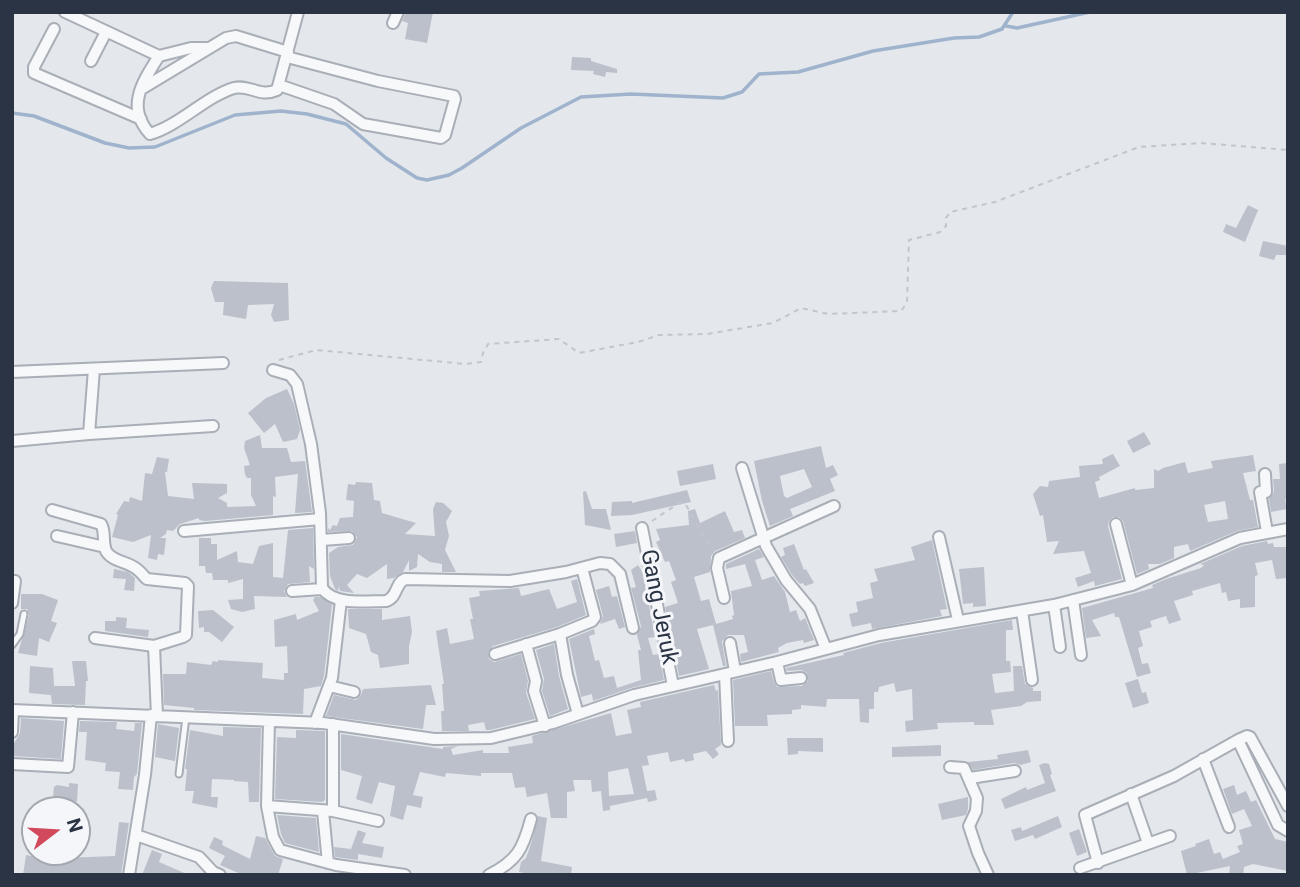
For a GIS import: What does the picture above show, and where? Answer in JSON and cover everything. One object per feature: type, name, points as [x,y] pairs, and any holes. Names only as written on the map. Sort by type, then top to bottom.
[{"type":"street","points":[[66,12],[159,57],[191,48],[208,48]]},
{"type":"street","points":[[279,85],[334,104],[363,124],[441,138],[445,135],[455,99],[454,96],[378,81],[288,55],[236,36],[226,38],[208,48],[138,93],[141,119],[148,132],[153,134],[230,89],[243,87],[268,93],[277,90],[288,55],[298,12]]},
{"type":"street","points":[[54,29],[34,67],[34,73],[141,119]]},
{"type":"street","points":[[91,61],[106,32]]},
{"type":"street","points":[[143,88],[144,80],[159,57]]},
{"type":"street","points":[[12,372],[223,363]]},
{"type":"street","points":[[274,366],[290,375],[297,384],[311,444],[322,540],[322,589]]},
{"type":"street","points":[[89,434],[94,369]]},
{"type":"street","points":[[12,440],[213,426]]},
{"type":"street","points":[[743,468],[762,537],[786,580],[810,609],[826,649]]},
{"type":"street","points":[[1265,474],[1269,492],[1260,492],[1267,532]]},
{"type":"street","points":[[724,598],[717,568],[718,560],[762,537],[834,506]]},
{"type":"street","points":[[52,509],[101,524],[108,554],[139,570],[147,579],[185,583],[188,586],[186,635],[154,646],[95,638]]},
{"type":"street","points":[[184,531],[320,519]]},
{"type":"street","points":[[1116,524],[1132,585]]},
{"type":"street","name":"Gang Jeruk","points":[[642,528],[673,686]]},
{"type":"street","points":[[12,732],[13,710],[333,724],[405,736],[491,738],[545,726],[634,695],[879,635],[1054,605],[1132,585],[1195,560],[1240,538],[1288,529]]},
{"type":"street","points":[[57,536],[105,547]]},
{"type":"street","points":[[939,537],[958,620]]},
{"type":"street","points":[[322,540],[349,538]]},
{"type":"street","points":[[292,591],[322,589],[341,600],[388,600],[395,594],[400,581],[405,579],[509,581],[600,563],[610,564],[616,567],[620,575],[634,628]]},
{"type":"street","points":[[495,654],[592,621],[595,618],[582,568]]},
{"type":"street","points":[[12,603],[15,581]]},
{"type":"street","points":[[315,723],[329,685],[337,649],[341,600]]},
{"type":"street","points":[[1073,600],[1081,655]]},
{"type":"street","points":[[1054,605],[1060,647]]},
{"type":"street","points":[[1022,611],[1032,680]]},
{"type":"street","points":[[560,634],[567,675],[578,714]]},
{"type":"street","points":[[728,741],[730,643]]},
{"type":"street","points":[[526,644],[536,681],[534,691],[545,726]]},
{"type":"street","points":[[129,875],[154,715],[154,646]]},
{"type":"street","points":[[777,662],[781,680],[801,678]]},
{"type":"street","points":[[329,685],[354,692]]},
{"type":"street","points":[[12,764],[68,767],[73,712]]},
{"type":"street","points":[[270,721],[267,806],[273,836],[280,850],[328,863],[405,875]]},
{"type":"street","points":[[328,863],[333,724]]},
{"type":"street","points":[[1098,863],[1085,815],[1174,776],[1247,736],[1288,806]]},
{"type":"street","points":[[1238,740],[1278,825],[1288,831]]},
{"type":"street","points":[[1203,759],[1229,827]]},
{"type":"street","points":[[950,767],[965,768],[970,778],[977,806],[970,826],[988,875]]},
{"type":"street","points":[[970,778],[1015,771]]},
{"type":"street","points":[[1131,794],[1148,843]]},
{"type":"street","points":[[267,806],[328,811],[378,821]]},
{"type":"street","points":[[489,875],[508,865],[516,856],[527,836],[531,820]]},
{"type":"street","points":[[136,835],[199,857],[216,874]]},
{"type":"street","points":[[1080,868],[1170,836]]},
{"type":"lane","points":[[12,645],[20,634],[24,614]]},
{"type":"lane","points":[[180,774],[186,717]]},
{"type":"path","points":[[274,366],[316,350],[466,364],[481,362],[482,353],[488,344],[559,339],[579,353],[638,342],[659,335],[707,334],[773,323],[801,308],[828,314],[901,311],[908,303],[909,240],[940,232],[946,226],[946,218],[950,212],[995,202],[1139,147],[1201,143],[1288,150]]},
{"type":"path","points":[[642,528],[679,503],[686,505],[718,560]]},
{"type":"building","points":[[406,12],[433,12],[427,43],[405,39],[408,23],[402,21]]},
{"type":"building","points":[[572,57],[591,58],[591,61],[617,69],[617,73],[606,72],[605,77],[593,74],[594,71],[571,70]]},
{"type":"building","points":[[1248,205],[1258,210],[1245,242],[1223,232],[1226,224],[1236,228]]},
{"type":"building","points":[[1263,241],[1288,246],[1288,255],[1276,255],[1274,260],[1259,256]]},
{"type":"building","points":[[214,281],[288,283],[289,320],[274,322],[271,315],[274,304],[248,305],[246,319],[223,315],[224,302],[215,302],[211,288]]},
{"type":"building","points":[[287,389],[294,404],[300,430],[297,439],[283,442],[275,424],[264,433],[248,413],[266,398]]},
{"type":"building","points":[[1144,432],[1151,444],[1133,453],[1127,441]]},
{"type":"building","points":[[260,435],[262,448],[287,448],[291,462],[305,461],[312,512],[295,513],[298,474],[275,477],[273,515],[205,521],[199,518],[180,524],[173,531],[167,530],[160,538],[166,538],[164,555],[158,554],[157,560],[148,558],[151,535],[133,542],[112,537],[118,515],[116,514],[124,501],[129,502],[130,497],[142,501],[145,473],[152,474],[157,457],[169,459],[165,472],[168,496],[194,499],[192,483],[227,484],[227,493],[218,498],[227,503],[227,507],[256,506],[251,495],[251,478],[247,478],[245,474],[244,466],[250,465],[244,448],[245,441]]},
{"type":"building","points":[[821,446],[826,468],[833,465],[838,475],[830,479],[835,491],[790,509],[793,516],[770,526],[754,461]],"holes":[[[804,469],[812,487],[787,498],[784,496],[780,476]]]},
{"type":"building","points":[[1113,454],[1120,466],[1095,482],[1099,498],[1135,488],[1154,488],[1154,469],[1158,471],[1185,462],[1188,473],[1213,468],[1211,461],[1253,455],[1256,471],[1243,473],[1250,500],[1253,500],[1258,527],[1237,531],[1190,551],[1188,544],[1174,547],[1174,558],[1160,564],[1148,564],[1149,569],[1137,574],[1123,521],[1119,517],[1113,517],[1108,526],[1122,579],[1095,586],[1094,581],[1078,587],[1075,578],[1091,573],[1084,551],[1053,554],[1059,541],[1047,542],[1043,515],[1040,516],[1033,494],[1040,486],[1048,487],[1049,481],[1080,477],[1079,466],[1103,464],[1102,459]],"holes":[[[1225,501],[1228,519],[1208,522],[1204,505]]]},
{"type":"building","points":[[1288,463],[1288,499],[1285,499],[1287,509],[1271,512],[1269,499],[1274,492],[1273,479],[1280,479],[1279,464]]},
{"type":"building","points":[[713,464],[716,479],[680,486],[677,471]]},
{"type":"building","points":[[356,482],[372,483],[374,500],[380,501],[382,513],[416,523],[405,534],[435,536],[433,509],[436,502],[443,503],[452,511],[446,522],[449,536],[445,550],[456,572],[442,572],[442,564],[430,562],[418,554],[417,567],[409,571],[409,560],[403,572],[394,578],[387,579],[387,564],[367,578],[357,574],[347,585],[354,593],[340,591],[339,586],[338,591],[335,589],[330,576],[329,553],[338,547],[353,545],[357,537],[352,531],[328,532],[328,528],[330,530],[333,525],[337,526],[340,518],[353,517],[354,501],[346,500],[348,484],[355,485]]},
{"type":"building","points":[[687,490],[691,502],[632,515],[611,516],[612,502],[632,503]]},
{"type":"building","points":[[586,491],[592,509],[606,509],[611,530],[585,525],[583,492]]},
{"type":"building","points":[[695,509],[700,523],[725,511],[734,532],[742,530],[745,538],[715,551],[711,556],[710,572],[694,577],[701,601],[709,599],[716,624],[733,619],[731,591],[752,586],[745,564],[726,569],[726,564],[759,549],[764,557],[755,560],[762,580],[774,576],[785,592],[790,612],[796,610],[800,621],[805,618],[814,640],[787,643],[778,648],[779,652],[741,662],[740,654],[748,652],[744,635],[728,635],[722,641],[726,666],[723,666],[713,625],[697,629],[709,669],[679,676],[665,607],[678,603],[671,582],[676,580],[669,561],[665,562],[656,542],[660,540],[656,529],[689,525],[688,511]]},
{"type":"building","points":[[313,528],[314,569],[309,566],[310,582],[288,584],[284,591],[287,597],[254,596],[255,609],[242,612],[231,609],[228,600],[243,599],[243,579],[228,583],[228,580],[213,580],[212,573],[206,573],[205,566],[199,566],[199,538],[211,538],[211,544],[217,544],[217,560],[237,551],[238,562],[253,564],[259,546],[273,543],[273,577],[283,578],[288,530]]},
{"type":"building","points":[[635,531],[637,543],[616,547],[614,534]]},
{"type":"building","points":[[932,540],[947,609],[940,610],[942,616],[872,629],[871,623],[852,627],[849,614],[858,612],[856,602],[873,598],[870,583],[878,581],[874,569],[915,560],[911,547]]},
{"type":"building","points":[[1267,541],[1268,544],[1273,543],[1274,547],[1288,547],[1288,578],[1276,579],[1272,560],[1255,563],[1258,575],[1255,576],[1255,607],[1240,608],[1240,599],[1228,601],[1226,592],[1222,593],[1220,583],[1192,591],[1193,595],[1174,601],[1181,620],[1169,624],[1166,616],[1150,621],[1152,627],[1139,631],[1143,646],[1138,648],[1142,664],[1148,663],[1151,673],[1137,677],[1119,617],[1115,617],[1114,613],[1092,620],[1101,636],[1086,638],[1082,608],[1153,588],[1152,585],[1201,568],[1204,565],[1200,564],[1242,546]]},
{"type":"building","points":[[794,544],[804,570],[806,569],[814,583],[805,586],[800,584],[781,557],[785,555],[783,548]]},
{"type":"building","points":[[638,565],[643,573],[655,637],[648,638],[653,655],[659,654],[664,680],[593,701],[592,694],[581,697],[569,639],[594,629],[595,634],[589,636],[595,661],[599,660],[604,678],[614,676],[617,688],[641,680],[638,650],[641,650],[637,635],[641,626],[631,588],[636,587],[631,570]]},
{"type":"building","points":[[984,567],[986,606],[973,607],[973,603],[963,604],[959,569]]},
{"type":"building","points":[[114,569],[128,572],[135,578],[134,591],[124,590],[126,579],[113,578]]},
{"type":"building","points":[[577,579],[586,615],[557,627],[493,646],[488,652],[489,659],[494,662],[521,654],[528,681],[526,693],[535,719],[490,730],[486,730],[484,722],[468,725],[469,731],[442,731],[444,684],[436,631],[447,628],[450,644],[474,639],[469,598],[480,596],[479,591],[519,588],[521,596],[549,589],[557,609],[577,602],[571,581]]},
{"type":"building","points":[[609,586],[612,597],[617,596],[625,627],[619,629],[615,619],[600,624],[603,616],[596,590]]},
{"type":"building","points":[[21,594],[42,594],[58,600],[51,621],[57,623],[49,642],[39,638],[37,656],[18,653],[29,615],[27,609],[21,609]]},
{"type":"building","points":[[320,597],[332,605],[324,676],[321,686],[304,689],[303,714],[194,710],[164,705],[163,674],[186,674],[187,662],[211,665],[218,660],[263,663],[262,678],[284,680],[284,673],[288,673],[287,646],[275,647],[274,620],[296,614],[297,620],[319,611],[313,600]]},
{"type":"building","points":[[348,609],[382,609],[382,620],[410,616],[412,632],[409,664],[380,668],[378,655],[371,652],[366,634],[349,628]]},
{"type":"building","points":[[213,610],[234,627],[222,642],[209,632],[204,632],[204,627],[199,628],[198,611]]},
{"type":"building","points":[[116,617],[127,618],[126,628],[149,630],[148,637],[105,631],[105,621],[116,621]]},
{"type":"building","points":[[1012,620],[1013,630],[1006,630],[1006,661],[1010,661],[1011,672],[992,674],[995,693],[1014,691],[1013,666],[1022,666],[1025,684],[1033,688],[1033,691],[1041,691],[1041,701],[991,710],[994,725],[974,725],[974,722],[937,723],[938,729],[906,732],[905,721],[913,720],[912,689],[896,692],[894,683],[879,687],[878,692],[874,692],[874,709],[869,709],[869,723],[860,722],[859,699],[827,699],[826,707],[801,705],[801,709],[792,710],[792,714],[767,715],[768,726],[735,726],[733,680],[771,671],[777,687],[802,686],[808,681],[807,673],[801,670],[787,671],[786,668],[844,655],[843,653],[881,643]]},
{"type":"building","points":[[554,644],[568,709],[550,716],[542,691],[544,679],[536,650]]},
{"type":"building","points":[[72,661],[86,661],[88,681],[85,705],[52,704],[51,695],[29,693],[30,666],[53,668],[54,686],[75,686]]},
{"type":"building","points":[[1138,679],[1142,693],[1146,692],[1149,703],[1133,708],[1125,683]]},
{"type":"building","points":[[431,685],[436,705],[426,705],[423,729],[326,716],[334,695],[356,700],[363,689]]},
{"type":"building","points":[[714,685],[716,691],[718,690],[721,745],[715,749],[719,754],[713,759],[706,751],[693,754],[694,760],[685,762],[684,759],[670,762],[668,752],[647,756],[649,765],[642,766],[647,791],[655,790],[657,800],[648,802],[647,798],[610,806],[610,810],[603,811],[601,791],[592,792],[591,780],[573,780],[575,791],[567,792],[567,818],[551,818],[547,793],[527,797],[525,787],[515,788],[512,773],[481,773],[481,776],[446,773],[445,777],[420,772],[413,795],[423,797],[421,808],[407,805],[403,820],[390,816],[395,786],[379,782],[372,804],[356,799],[362,776],[341,770],[341,734],[443,749],[458,746],[451,749],[453,755],[483,750],[483,753],[509,753],[508,747],[533,743],[532,736],[611,713],[616,736],[632,733],[627,710],[641,707],[640,702]],"holes":[[[628,768],[634,794],[609,796],[608,772]]]},
{"type":"building","points":[[21,718],[64,721],[61,759],[13,756],[13,745],[20,733]]},
{"type":"building","points":[[80,721],[117,722],[116,729],[134,731],[135,723],[142,723],[133,790],[118,789],[120,772],[105,771],[106,763],[85,760],[87,732],[79,732]]},
{"type":"building","points":[[158,724],[179,728],[175,761],[155,757]]},
{"type":"building","points":[[223,727],[261,728],[259,802],[249,802],[248,782],[212,779],[211,797],[218,797],[217,808],[192,803],[194,791],[185,791],[190,730],[223,736]]},
{"type":"building","points":[[296,730],[325,731],[325,800],[322,802],[275,799],[277,737],[296,738]]},
{"type":"building","points":[[787,738],[823,738],[823,752],[798,751],[798,754],[788,755]]},
{"type":"building","points":[[941,745],[941,756],[892,757],[892,747]]},
{"type":"building","points":[[1028,750],[1031,762],[1021,765],[1014,763],[973,770],[968,762],[998,759],[997,755]]},
{"type":"building","points":[[1049,764],[1056,791],[1005,809],[1001,799],[1026,787],[1027,790],[1045,783],[1039,765]]},
{"type":"building","points":[[69,783],[78,784],[77,796],[53,796],[54,787],[57,785],[69,787]]},
{"type":"building","points":[[1234,785],[1237,795],[1246,791],[1251,802],[1256,800],[1275,839],[1288,842],[1288,871],[1253,864],[1244,867],[1243,875],[1229,875],[1230,866],[1187,875],[1181,851],[1196,846],[1195,844],[1209,839],[1214,854],[1220,852],[1223,859],[1240,852],[1237,846],[1243,844],[1239,830],[1252,826],[1244,809],[1232,814],[1223,789]]},
{"type":"building","points":[[968,797],[966,815],[942,820],[938,804]]},
{"type":"building","points":[[277,815],[316,818],[319,852],[285,843]]},
{"type":"building","points":[[538,816],[547,818],[541,861],[572,867],[571,875],[519,872],[532,841]]},
{"type":"building","points":[[1058,816],[1062,827],[1035,839],[1033,835],[1015,841],[1011,830],[1021,827],[1022,831]]},
{"type":"building","points":[[119,822],[129,823],[121,875],[23,875],[24,866],[91,866],[91,857],[115,856]]},
{"type":"building","points":[[1079,829],[1087,852],[1077,856],[1069,833]]},
{"type":"building","points":[[358,830],[366,833],[362,843],[384,847],[382,858],[358,854],[358,860],[335,857],[334,847],[351,849]]},
{"type":"building","points":[[256,836],[265,838],[275,856],[283,859],[278,875],[243,875],[220,865],[225,856],[209,848],[214,837],[223,841],[222,845],[250,859]]},
{"type":"building","points":[[152,850],[162,854],[159,862],[189,875],[142,875]]},
{"type":"waterway","points":[[12,113],[34,116],[105,143],[129,148],[155,147],[235,115],[281,111],[307,114],[346,124],[386,158],[417,178],[427,180],[449,175],[462,168],[521,128],[581,97],[631,94],[723,98],[742,92],[759,74],[798,72],[873,51],[954,38],[979,37],[1002,29],[1013,12]]},
{"type":"waterway","points":[[1006,26],[1017,28],[1090,12]]}]
